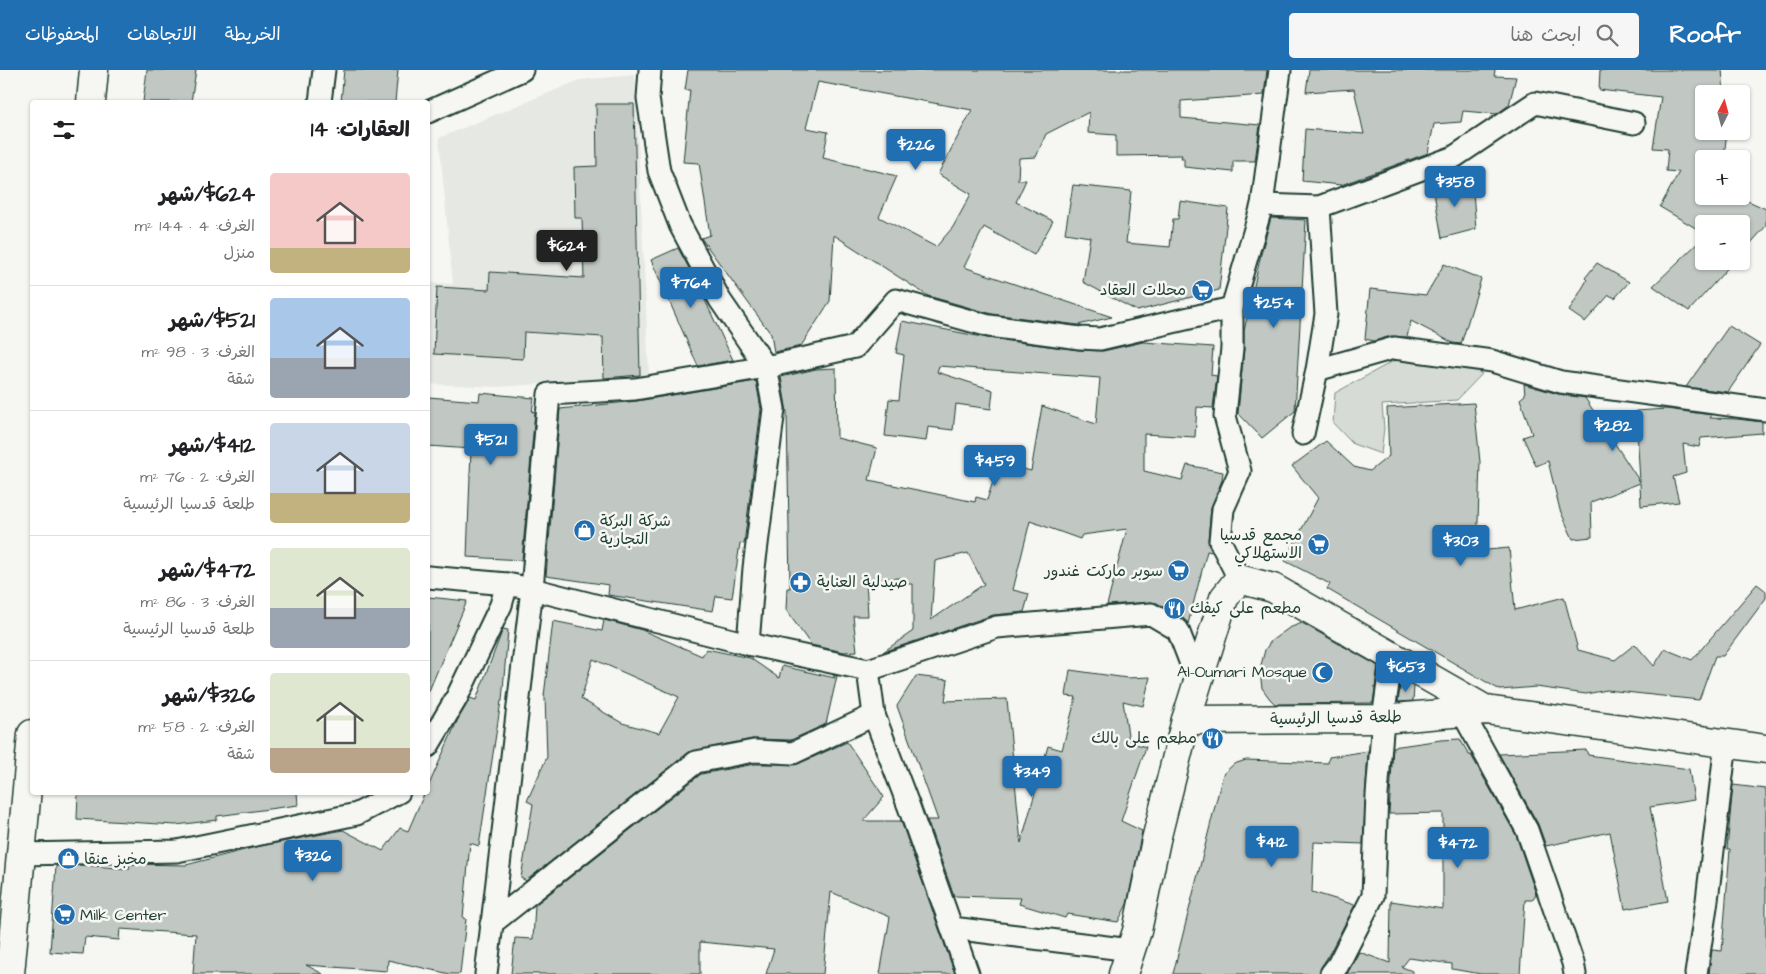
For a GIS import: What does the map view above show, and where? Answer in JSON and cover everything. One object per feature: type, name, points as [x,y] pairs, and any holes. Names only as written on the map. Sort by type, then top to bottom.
[{"type":"main road","points":[[91,100],[94,70]]},
{"type":"main road","points":[[1127,962],[1137,931],[1156,840],[1186,720],[1224,598],[1239,579]]},
{"type":"main road","name":"طلعة قدسيا الرئيسية","points":[[1239,579],[1273,588],[1392,654],[1474,711]]},
{"type":"main road","name":"طلعة قدسيا الرئيسية","points":[[1186,720],[1384,719],[1474,711],[1766,749]]},
{"type":"main road","points":[[10,974],[30,756]]},
{"type":"street","points":[[320,100],[324,70]]},
{"type":"street","points":[[430,111],[522,70]]},
{"type":"street","points":[[650,70],[648,98],[659,172],[676,216],[720,300],[766,367],[774,409],[754,568],[748,644]]},
{"type":"street","points":[[1239,579],[1220,541],[1223,509],[1240,471],[1225,416],[1232,348],[1232,308],[1262,205],[1280,70]]},
{"type":"street","points":[[1262,205],[1319,206],[1454,157],[1535,103],[1634,123]]},
{"type":"street","points":[[1303,434],[1317,370],[1326,314],[1319,206]]},
{"type":"street","points":[[486,974],[532,589],[549,394],[635,389],[766,367],[855,347],[896,300],[989,326],[1100,339],[1232,308]]},
{"type":"street","points":[[1317,370],[1394,348],[1492,361],[1562,382],[1766,410]]},
{"type":"street","points":[[430,577],[507,584],[532,589],[748,644],[868,670],[997,628],[1151,614],[1178,630],[1198,682]]},
{"type":"street","points":[[430,743],[456,699],[501,605],[507,584]]},
{"type":"street","points":[[1331,974],[1373,896],[1377,794],[1392,654]]},
{"type":"street","points":[[868,670],[874,716],[909,807],[968,974]]},
{"type":"street","points":[[1474,711],[1527,830],[1573,963],[1575,974]]},
{"type":"street","points":[[491,924],[696,762],[754,751],[792,753],[874,716]]},
{"type":"street","points":[[1696,974],[1726,743]]},
{"type":"street","points":[[21,854],[177,850],[357,814],[393,795]]},
{"type":"street","points":[[952,928],[1127,962]]},
{"type":"shaded area","points":[[635,75],[649,376],[498,387],[430,384],[430,283],[453,284],[439,138],[580,80]]},
{"type":"shaded area","points":[[1410,352],[1460,362],[1482,374],[1457,400],[1382,405],[1384,428],[1381,454],[1353,444],[1333,423],[1335,393]]},
{"type":"building","points":[[147,70],[196,70],[191,100],[143,100]]},
{"type":"building","points":[[344,70],[398,70],[395,100],[341,100]]},
{"type":"building","points":[[688,70],[1267,70],[1264,95],[1181,101],[1181,118],[1260,125],[1255,161],[1233,161],[1233,172],[1184,167],[1182,155],[1116,156],[1116,135],[1088,133],[1089,112],[1046,134],[1036,157],[1019,158],[1018,180],[1026,180],[1016,202],[1053,221],[1034,255],[984,227],[964,267],[1112,317],[1078,325],[992,314],[928,296],[834,235],[830,301],[801,346],[774,352],[771,334],[701,238],[710,235],[699,163],[683,162],[690,90],[685,90]],"holes":[[[818,82],[972,110],[938,174],[971,194],[953,227],[936,247],[879,217],[897,176],[823,158],[828,132],[806,128]]]},
{"type":"building","points":[[1309,70],[1495,70],[1494,76],[1516,77],[1509,105],[1497,114],[1463,111],[1461,122],[1434,124],[1428,153],[1341,185],[1302,181],[1305,129],[1364,134],[1354,89],[1306,92]]},
{"type":"building","points":[[1600,70],[1722,70],[1723,85],[1695,85],[1695,140],[1726,140],[1725,150],[1695,150],[1695,205],[1750,205],[1750,202],[1766,209],[1766,226],[1750,244],[1750,215],[1695,215],[1695,228],[1660,207],[1679,172],[1666,171],[1668,149],[1653,148],[1661,97],[1599,90]]},
{"type":"building","points":[[596,104],[634,104],[640,375],[604,378],[603,337],[524,332],[523,359],[434,354],[437,287],[489,290],[490,272],[584,278],[582,218],[575,218],[574,167],[597,166]]},
{"type":"building","points":[[1472,180],[1476,229],[1442,238],[1433,187]]},
{"type":"building","points":[[1073,185],[1131,191],[1126,243],[1170,247],[1173,219],[1178,219],[1180,201],[1228,208],[1219,290],[1137,311],[1083,282],[1090,237],[1065,233]]},
{"type":"building","points":[[1271,218],[1306,220],[1295,411],[1262,438],[1238,413],[1244,331]]},
{"type":"building","points":[[1695,246],[1695,270],[1726,270],[1689,311],[1653,286]]},
{"type":"building","points":[[678,248],[696,281],[733,360],[698,366],[651,260]]},
{"type":"building","points":[[1597,263],[1629,282],[1615,298],[1609,295],[1585,322],[1569,311],[1587,280],[1585,278]]},
{"type":"building","points":[[1444,264],[1481,279],[1461,344],[1453,343],[1411,321],[1407,337],[1391,336],[1374,341],[1365,339],[1370,289],[1426,295]]},
{"type":"building","points":[[902,321],[987,338],[1079,350],[1103,351],[1143,342],[1213,347],[1211,375],[1217,376],[1213,408],[1197,407],[1195,437],[1144,434],[1144,471],[1182,480],[1187,465],[1223,472],[1222,480],[1211,508],[1208,540],[1212,552],[1207,551],[1188,624],[1184,619],[1157,603],[1107,605],[1127,529],[1082,535],[1080,539],[1030,521],[1013,590],[1029,594],[1024,612],[993,615],[883,652],[913,631],[913,584],[905,584],[903,578],[866,579],[868,616],[853,616],[857,651],[844,652],[811,645],[786,610],[787,588],[790,588],[787,412],[781,377],[816,369],[836,368],[837,438],[877,448],[869,480],[975,502],[976,497],[987,500],[997,469],[1002,470],[1004,464],[1031,471],[1042,406],[1096,424],[1100,378],[939,366],[937,372],[993,390],[991,409],[956,404],[953,430],[928,427],[926,441],[885,436],[889,399],[899,400],[904,355],[896,353]],"holes":[[[968,553],[984,584],[931,620],[935,561]]]},
{"type":"building","points":[[1729,326],[1760,345],[1728,392],[1686,387]]},
{"type":"building","points":[[756,381],[761,409],[744,544],[740,543],[732,598],[716,596],[713,611],[608,595],[609,585],[546,576],[560,409],[637,401]]},
{"type":"building","points":[[1524,384],[1558,394],[1585,398],[1640,482],[1636,411],[1666,409],[1712,415],[1710,418],[1762,422],[1762,433],[1701,438],[1699,447],[1683,444],[1686,473],[1673,477],[1679,502],[1641,506],[1640,483],[1591,502],[1592,537],[1573,539],[1560,510],[1548,461],[1536,466],[1523,437],[1532,434],[1520,399],[1525,395]]},
{"type":"building","points":[[480,393],[534,398],[532,412],[535,411],[522,560],[467,557],[471,449],[430,446],[430,397],[479,401]]},
{"type":"building","points":[[1474,403],[1480,462],[1477,551],[1509,548],[1515,610],[1564,597],[1578,650],[1615,660],[1635,644],[1654,666],[1665,649],[1692,660],[1757,584],[1766,591],[1766,598],[1723,656],[1715,656],[1699,700],[1607,690],[1586,694],[1536,687],[1500,690],[1327,589],[1330,584],[1285,561],[1318,498],[1292,466],[1326,441],[1354,467],[1370,471],[1389,456],[1387,408]]},
{"type":"building","points":[[430,597],[467,601],[430,688]]},
{"type":"building","points":[[604,620],[642,630],[702,656],[706,649],[750,658],[779,678],[782,666],[835,678],[833,675],[837,676],[826,724],[791,740],[752,739],[689,752],[526,881],[521,878],[533,804],[527,801],[547,757],[544,696],[553,621],[602,631]],"holes":[[[593,659],[679,697],[659,733],[622,723],[581,699]]]},
{"type":"building","name":"Al-Oumari Mosque","points":[[1302,623],[1378,666],[1373,703],[1275,704],[1270,699],[1262,688],[1261,680],[1261,665],[1265,650],[1271,641],[1289,628]]},
{"type":"building","points":[[503,629],[508,630],[502,701],[479,846],[470,843],[463,918],[466,919],[460,974],[450,974],[388,960],[387,971],[306,965],[323,974],[193,974],[196,934],[120,929],[119,940],[85,937],[83,954],[50,952],[56,866],[81,865],[129,869],[130,864],[186,865],[256,847],[343,830],[383,851],[400,828],[408,831],[424,795],[430,795],[430,782],[458,719],[470,698],[476,700]]},
{"type":"building","points":[[1070,670],[1127,678],[1150,677],[1143,706],[1123,701],[1129,742],[1146,747],[1121,821],[1142,831],[1127,904],[1118,922],[1067,914],[1065,918],[1019,904],[1021,898],[954,896],[927,820],[938,820],[897,706],[916,676],[948,680],[945,701],[1007,699],[1021,843],[1048,746],[1062,750],[1076,697],[1066,696]]},
{"type":"building","points":[[1401,682],[1406,682],[1414,687],[1413,701],[1398,702]]},
{"type":"building","points":[[1460,739],[1516,835],[1536,894],[1532,900],[1525,900],[1520,974],[1481,974],[1452,969],[1452,964],[1409,958],[1402,967],[1412,971],[1412,974],[1347,974],[1359,952],[1390,963],[1391,901],[1443,909],[1443,813],[1389,814],[1393,747]]},
{"type":"building","points":[[847,742],[884,797],[863,821],[901,821],[955,974],[880,974],[890,917],[831,892],[823,974],[766,974],[774,949],[700,942],[700,974],[511,974],[515,938],[533,939],[535,905],[701,774],[755,764],[798,764]]},
{"type":"building","points":[[1586,750],[1588,755],[1689,769],[1694,800],[1650,807],[1668,901],[1625,909],[1610,832],[1546,846],[1538,824],[1499,754]]},
{"type":"building","points":[[1368,751],[1363,844],[1314,842],[1312,892],[1355,905],[1319,974],[1173,974],[1223,774],[1234,764],[1246,760],[1328,763],[1329,757]]},
{"type":"building","points":[[1733,785],[1766,789],[1766,974],[1709,974],[1712,950],[1722,951],[1730,849],[1727,849]]},
{"type":"building","points":[[78,795],[297,795],[298,805],[217,816],[217,820],[176,825],[77,819]]},
{"type":"place","name":"محلات العقاد","points":[[1202,290]]},
{"type":"place","name":"شركة البركة التجارية","points":[[584,530]]},
{"type":"place","name":"مجمع قدسيا الاستهلاكي","points":[[1318,544]]},
{"type":"place","name":"سوبر ماركت غندور","points":[[1179,571]]},
{"type":"place","name":"صيدلية العناية","points":[[801,582]]},
{"type":"place","name":"مطعم على كيفك","points":[[1174,608]]},
{"type":"place","name":"Al-Oumari Mosque","points":[[1323,672]]},
{"type":"place","name":"مطعم على بالك","points":[[1213,738]]},
{"type":"place","name":"مخبز عنقا","points":[[68,859]]},
{"type":"place","name":"Milk Center","points":[[64,915]]}]
